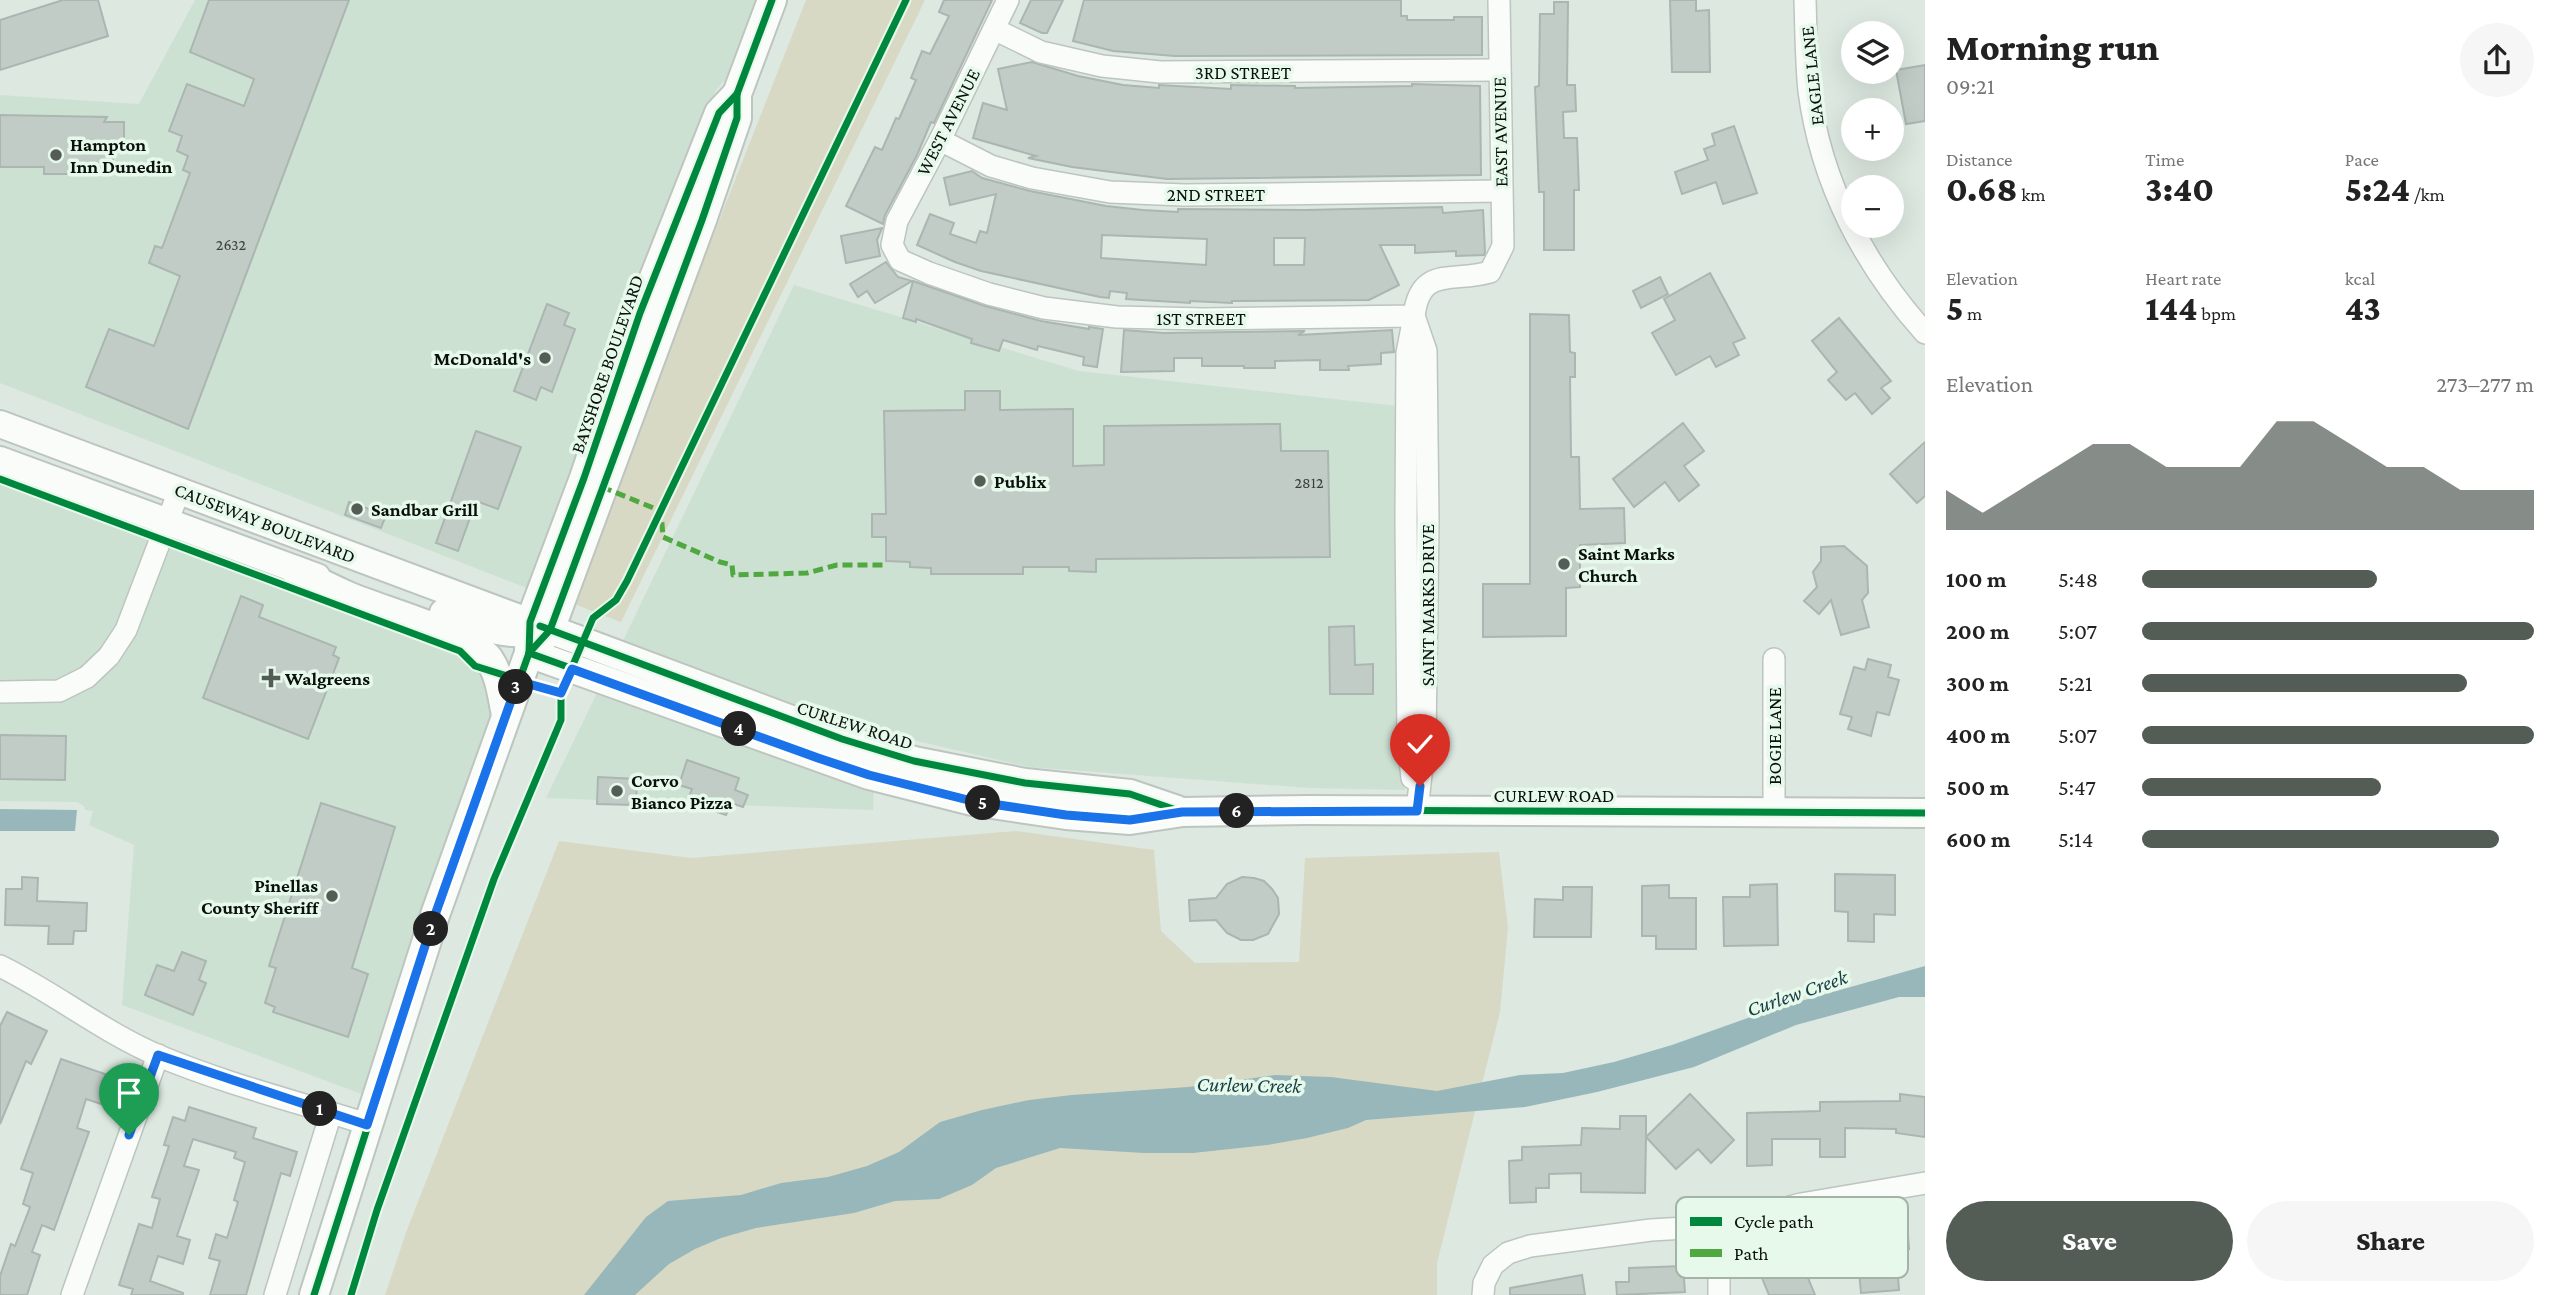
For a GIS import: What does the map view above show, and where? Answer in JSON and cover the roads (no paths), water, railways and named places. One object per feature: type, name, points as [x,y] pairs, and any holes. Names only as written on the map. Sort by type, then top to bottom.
[{"type":"main road","name":"BAYSHORE BOULEVARD","points":[[314,1295],[432,925],[506,715],[535,635],[702,220],[737,118],[737,94],[772,0]]},
{"type":"main road","points":[[295,570],[353,579],[484,628],[535,635]]},
{"type":"main road","points":[[295,570],[348,596],[477,647],[488,658],[497,674],[506,715]]},
{"type":"main road","name":"CURLEW ROAD","points":[[535,635],[914,761],[1025,783],[1130,794],[1182,812]]},
{"type":"main road","name":"CURLEW ROAD","points":[[535,635],[818,758],[972,801],[1066,815],[1130,820],[1182,812],[1925,813]]},
{"type":"street","name":"WEST AVENUE","points":[[892,245],[897,221],[1008,0]]},
{"type":"street","name":"EAST AVENUE","points":[[1414,316],[1416,298],[1423,287],[1438,279],[1490,272],[1503,246],[1499,0]]},
{"type":"street","name":"EAGLE LANE","points":[[1805,0],[1811,99],[1820,143],[1837,199],[1873,267],[1900,305],[1925,333]]},
{"type":"street","name":"3RD STREET","points":[[994,29],[1041,52],[1102,66],[1160,72],[1499,70]]},
{"type":"street","name":"2ND STREET","points":[[940,140],[991,166],[1032,178],[1110,192],[1184,195],[1501,191]]},
{"type":"street","name":"1ST STREET","points":[[892,245],[900,260],[929,273],[1044,308],[1142,317],[1414,316]]},
{"type":"street","name":"SAINT MARKS DRIVE","points":[[1414,316],[1426,351],[1428,521],[1425,738],[1417,811]]},
{"type":"street","name":"CAUSEWAY BOULEVARD","points":[[0,424],[178,491],[535,635]]},
{"type":"street","name":"CAUSEWAY BOULEVARD","points":[[0,460],[295,570]]},
{"type":"street","points":[[0,692],[59,691],[87,677],[109,656],[126,630],[178,491]]},
{"type":"street","name":"BOGIE LANE","points":[[1774,659],[1774,812]]},
{"type":"street","points":[[0,966],[25,978],[105,1028],[158,1055],[367,1125]]},
{"type":"street","points":[[72,1295],[158,1055]]},
{"type":"street","points":[[275,1295],[331,1113]]},
{"type":"street","points":[[1844,1197],[1925,1184]]},
{"type":"street","points":[[1483,1295],[1484,1283],[1493,1265],[1508,1253],[1530,1246],[1676,1229]]},
{"type":"water","points":[[0,809],[77,810],[75,831],[0,831]]},
{"type":"water","name":"Curlew Creek","points":[[1925,966],[1925,997],[1899,997],[1796,1025],[1694,1067],[1597,1092],[1525,1107],[1366,1120],[1348,1128],[1307,1138],[1193,1153],[1060,1148],[996,1168],[972,1185],[939,1199],[895,1201],[854,1213],[756,1228],[721,1238],[669,1264],[635,1295],[584,1295],[646,1217],[668,1201],[741,1195],[781,1183],[828,1177],[867,1166],[899,1152],[940,1122],[982,1110],[1029,1100],[1188,1087],[1275,1075],[1331,1077],[1437,1091],[1520,1075],[1563,1073],[1672,1045],[1773,1009]]},
{"type":"place","name":"Hampton Inn Dunedin","points":[[56,155]]},
{"type":"place","name":"McDonald's","points":[[545,358]]},
{"type":"place","name":"Publix","points":[[980,481]]},
{"type":"place","name":"Sandbar Grill","points":[[357,509]]},
{"type":"place","name":"Saint Marks Church","points":[[1564,564]]},
{"type":"place","name":"Walgreens","points":[[271,678]]},
{"type":"place","name":"Corvo Bianco Pizza","points":[[617,791]]},
{"type":"place","name":"Pinellas County Sheriff","points":[[332,896]]}]
